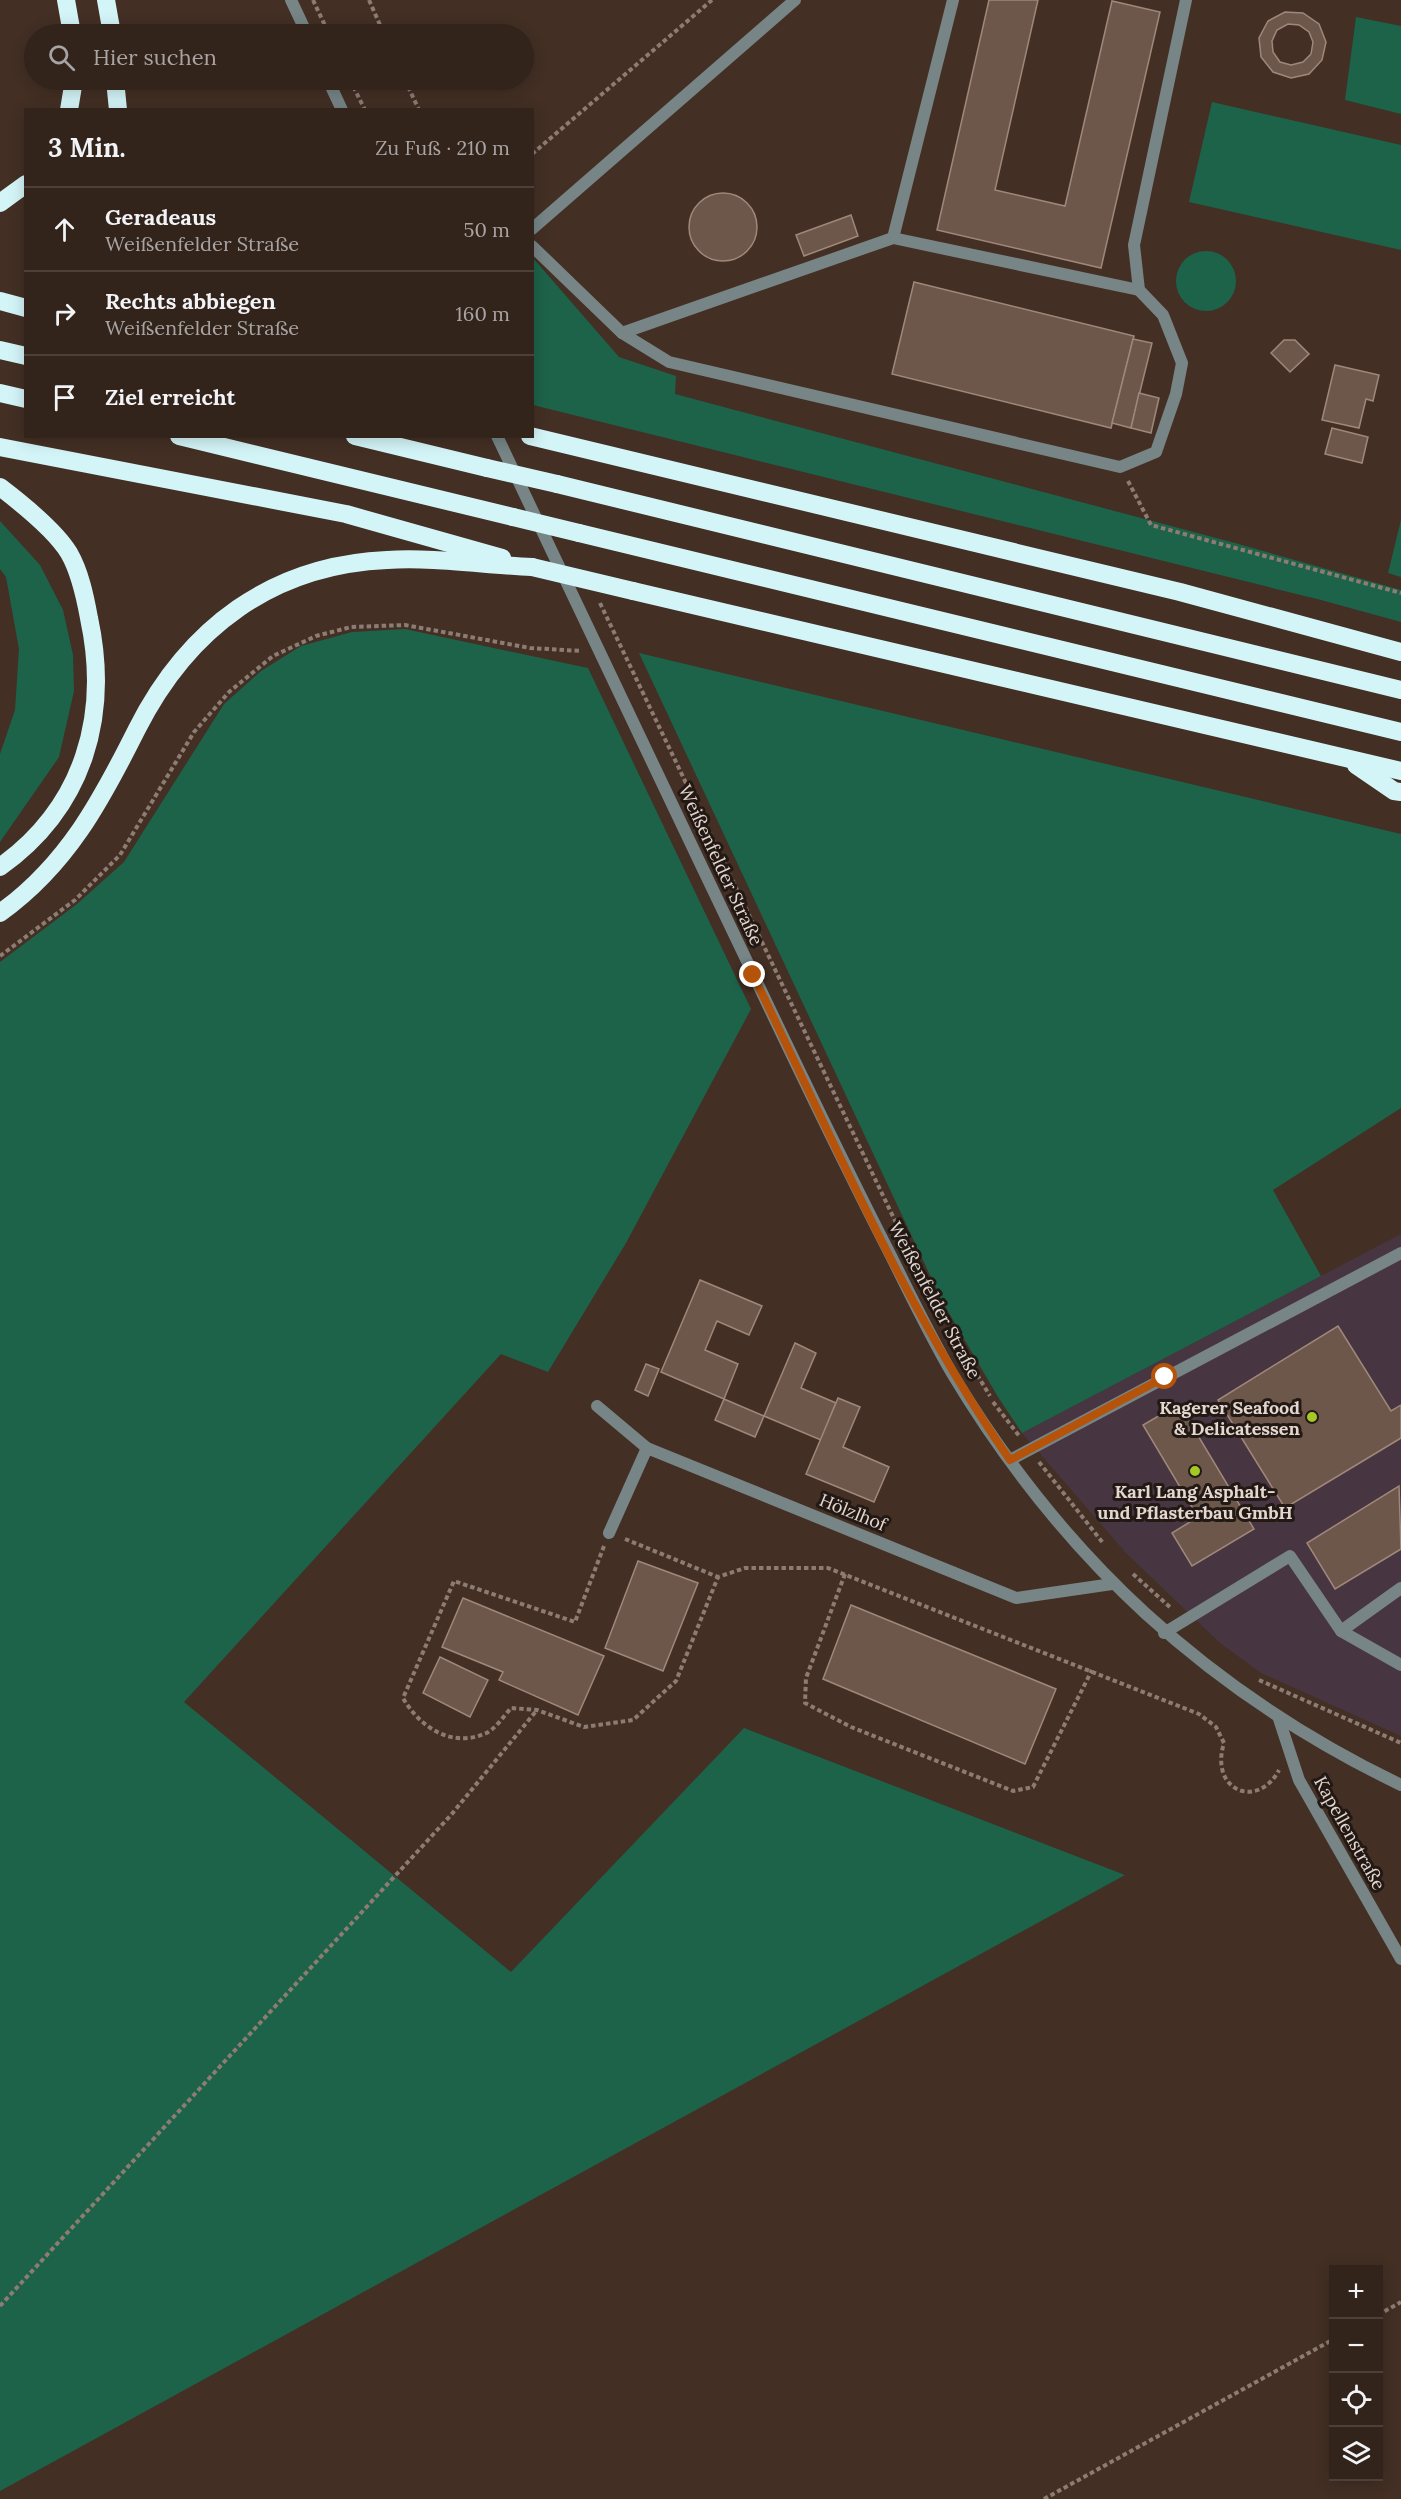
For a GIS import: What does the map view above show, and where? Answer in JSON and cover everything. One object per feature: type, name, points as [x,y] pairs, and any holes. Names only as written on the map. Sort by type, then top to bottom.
[{"type":"highway","points":[[66,0],[70,24]]},
{"type":"highway","points":[[106,0],[110,24]]},
{"type":"highway","points":[[69,108],[72,90]]},
{"type":"highway","points":[[117,90],[118,108]]},
{"type":"highway","points":[[0,203],[24,185]]},
{"type":"highway","points":[[0,301],[24,307]]},
{"type":"highway","points":[[0,350],[24,356]]},
{"type":"highway","points":[[0,393],[24,399]]},
{"type":"highway","points":[[187,438],[1401,732]]},
{"type":"highway","points":[[363,438],[1401,690]]},
{"type":"highway","points":[[538,438],[1180,592],[1401,652]]},
{"type":"highway","points":[[0,447],[346,514],[532,567],[1401,771]]},
{"type":"highway","points":[[0,487],[18,501],[68,552],[84,591],[95,646],[96,711],[84,761],[65,798],[36,833],[0,867]]},
{"type":"highway","points":[[0,913],[23,896],[68,848],[96,808],[150,703],[171,671],[202,637],[230,612],[271,588],[310,571],[387,560],[532,567]]},
{"type":"highway","points":[[1344,757],[1394,791],[1401,792]]},
{"type":"street","points":[[291,0],[302,24]]},
{"type":"street","points":[[534,227],[795,0]]},
{"type":"street","points":[[892,238],[953,0]]},
{"type":"street","points":[[1139,290],[1134,245],[1186,0]]},
{"type":"street","points":[[333,90],[341,108]]},
{"type":"street","points":[[534,248],[622,333],[669,362],[1120,467],[1156,452],[1176,394],[1182,363],[1163,315],[1139,290],[892,238],[622,333]]},
{"type":"street","name":"Weißenfelder Straße","points":[[498,438],[753,975],[930,1335],[973,1407],[1010,1460],[1112,1584],[1164,1633],[1279,1719],[1401,1785]]},
{"type":"street","points":[[1010,1460],[1401,1253]]},
{"type":"street","name":"Hölzlhof","points":[[597,1406],[647,1448],[1016,1598],[1112,1584]]},
{"type":"street","points":[[609,1533],[647,1448]]},
{"type":"street","points":[[1164,1633],[1290,1556],[1341,1631],[1401,1665]]},
{"type":"street","points":[[1341,1631],[1401,1588]]},
{"type":"street","name":"Kapellenstraße","points":[[1279,1719],[1299,1780],[1401,1959]]},
{"type":"path","points":[[313,0],[324,24]]},
{"type":"path","points":[[369,0],[380,24]]},
{"type":"path","points":[[534,152],[712,0]]},
{"type":"path","points":[[355,90],[363,108]]},
{"type":"path","points":[[410,90],[418,108]]},
{"type":"path","points":[[1120,467],[1151,525],[1401,593]]},
{"type":"path","points":[[598,598],[901,1233]]},
{"type":"path","points":[[0,956],[75,900],[120,855],[194,732],[229,692],[273,656],[316,636],[351,627],[405,625],[530,648],[586,651],[597,646]]},
{"type":"path","points":[[948,1326],[993,1402],[1110,1553]]},
{"type":"path","points":[[718,1577],[676,1681],[633,1720],[584,1727],[537,1710],[511,1708],[486,1734],[466,1738],[438,1735],[414,1716],[403,1698],[454,1581],[574,1622],[609,1533],[718,1577],[745,1568],[828,1568],[1092,1670],[1199,1714],[1216,1727],[1224,1743],[1219,1759],[1224,1779],[1239,1791],[1256,1790],[1272,1782],[1282,1762]]},
{"type":"path","points":[[1126,1568],[1184,1621]]},
{"type":"path","points":[[845,1574],[806,1678],[805,1703],[851,1727],[1013,1791],[1033,1787],[1092,1670]]},
{"type":"path","points":[[1255,1678],[1401,1743]]},
{"type":"path","points":[[0,2306],[451,1815],[537,1710]]},
{"type":"path","points":[[1383,2311],[1401,2302]]},
{"type":"path","points":[[1044,2499],[1329,2342]]},
{"type":"shaded area","points":[[1401,1234],[1401,1736],[1261,1673],[1220,1643],[1126,1553],[1022,1433]]},
{"type":"green space","points":[[1356,17],[1401,26],[1401,114],[1345,100]]},
{"type":"green space","points":[[1212,102],[1401,145],[1401,250],[1189,202]]},
{"type":"green space","points":[[1200,251],[1212,251],[1223,256],[1231,264],[1236,281],[1234,293],[1223,306],[1212,311],[1200,311],[1189,306],[1181,298],[1176,287],[1176,275],[1181,264],[1189,256]]},
{"type":"green space","points":[[534,259],[619,357],[676,376],[675,394],[1235,543],[1401,590],[1401,622],[1321,600],[534,405]]},
{"type":"green space","points":[[1401,520],[1401,577],[1388,573]]},
{"type":"green space","points":[[0,521],[40,565],[63,610],[73,655],[74,691],[59,757],[0,842],[0,754],[15,710],[19,649],[6,577],[0,569]]},
{"type":"green space","points":[[405,629],[588,668],[751,1009],[626,1243],[548,1372],[501,1354],[184,1702],[511,1972],[744,1728],[1125,1875],[0,2491],[0,962],[77,904],[124,862],[224,704],[261,671],[301,646],[352,632]]},
{"type":"green space","points":[[639,653],[1401,834],[1401,1108],[1273,1190],[1321,1276],[1022,1433],[998,1397],[943,1303]]},
{"type":"building","points":[[989,0],[1038,0],[995,190],[1065,206],[1112,1],[1160,12],[1101,268],[937,230]]},
{"type":"building","points":[[1285,12],[1303,13],[1319,24],[1326,42],[1322,60],[1309,74],[1291,78],[1273,72],[1261,57],[1259,38],[1268,21]],"holes":[[[1288,24],[1299,25],[1309,32],[1313,42],[1311,54],[1303,62],[1291,65],[1280,62],[1273,52],[1272,41],[1277,30]]]},
{"type":"building","points":[[730,193],[742,199],[751,208],[757,220],[755,240],[747,251],[730,261],[716,261],[699,251],[691,240],[689,220],[699,203],[710,195]]},
{"type":"building","points":[[851,215],[858,236],[804,256],[796,235]]},
{"type":"building","points":[[914,282],[1134,336],[1111,428],[892,374]]},
{"type":"building","points":[[1133,339],[1152,343],[1131,428],[1112,423]]},
{"type":"building","points":[[1284,340],[1295,340],[1309,354],[1290,372],[1271,353]]},
{"type":"building","points":[[1335,365],[1379,375],[1373,401],[1366,399],[1359,428],[1322,420]]},
{"type":"building","points":[[1139,393],[1159,398],[1151,433],[1131,428]]},
{"type":"building","points":[[1332,428],[1368,437],[1362,463],[1325,454]]},
{"type":"building","points":[[700,1280],[762,1306],[749,1335],[717,1321],[705,1350],[738,1364],[724,1399],[661,1372]]},
{"type":"building","points":[[1338,1326],[1391,1411],[1401,1405],[1401,1438],[1285,1508],[1218,1400]]},
{"type":"building","points":[[795,1343],[816,1353],[801,1388],[836,1403],[821,1440],[764,1416]]},
{"type":"building","points":[[646,1364],[659,1369],[648,1396],[635,1390]]},
{"type":"building","points":[[838,1398],[860,1407],[843,1447],[889,1467],[874,1502],[806,1474]]},
{"type":"building","points":[[724,1399],[764,1416],[755,1437],[715,1420]]},
{"type":"building","name":"Karl Lang Asphalt- und Pflasterbau GmbH","points":[[1179,1404],[1254,1529],[1192,1566],[1172,1533],[1198,1517],[1143,1425]]},
{"type":"building","points":[[1399,1486],[1401,1549],[1335,1589],[1307,1543]]},
{"type":"building","points":[[638,1561],[698,1583],[663,1671],[605,1648]]},
{"type":"building","points":[[463,1598],[604,1656],[578,1715],[499,1680],[503,1672],[442,1647]]},
{"type":"building","points":[[851,1605],[1056,1689],[1025,1764],[823,1679]]},
{"type":"building","points":[[440,1657],[488,1680],[470,1717],[423,1693]]},
{"type":"place","name":"Kagerer Seafood & Delicatessen","points":[[1312,1417]]},
{"type":"place","name":"Karl Lang Asphalt- und Pflasterbau GmbH","points":[[1195,1471]]},
{"type":"route","points":[[753,975],[858,1193],[930,1335],[973,1407],[1010,1460],[1165,1377]]}]
